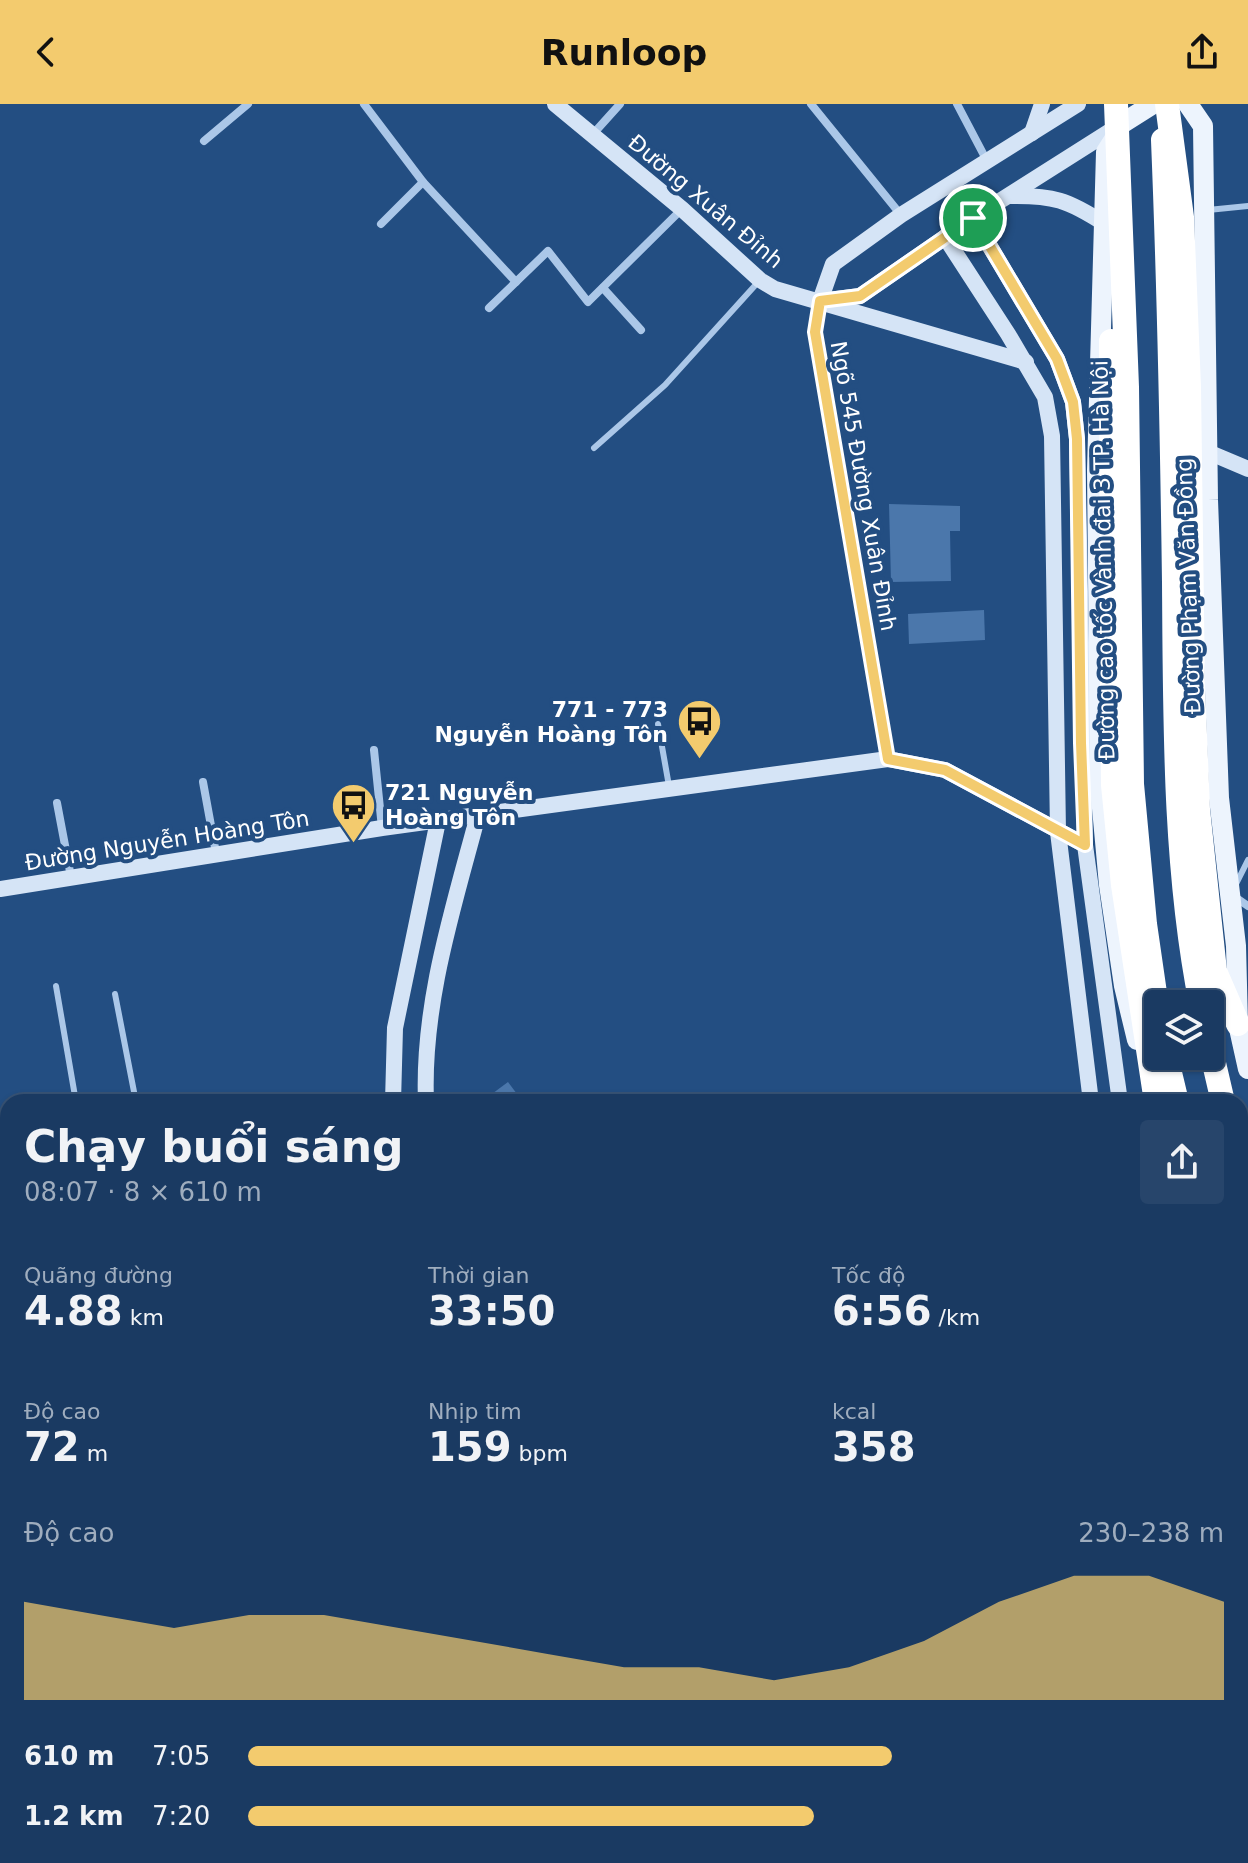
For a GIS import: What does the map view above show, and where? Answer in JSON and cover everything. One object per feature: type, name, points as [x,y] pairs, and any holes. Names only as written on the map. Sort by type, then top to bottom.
[{"type":"highway","points":[[1160,104],[1171,386],[1178,783],[1185,884],[1199,990]]},
{"type":"highway","points":[[1167,104],[1182,217],[1189,387],[1198,809],[1215,971],[1238,1024]]},
{"type":"highway","points":[[1115,120],[1109,389],[1113,785],[1123,885],[1155,1094]]},
{"type":"highway","name":"Đường cao tốc Vành đai 3 TP. Hà Nội","points":[[1115,120],[1127,387],[1132,784],[1155,990]]},
{"type":"highway","points":[[1169,1070],[1175,1094]]},
{"type":"highway","points":[[1216,1070],[1221,1094]]},
{"type":"main road","points":[[1115,120],[1153,104]]},
{"type":"main road","points":[[1188,104],[1167,128],[1181,387],[1191,818],[1208,977],[1238,1024]]},
{"type":"main road","name":"Đường Phạm Văn Đồng","points":[[1188,104],[1203,126],[1208,452],[1219,798],[1239,900],[1236,946],[1238,1024],[1248,1069]]},
{"type":"main road","points":[[1115,120],[1106,152],[1097,470],[1100,786],[1109,885],[1124,986],[1154,1094]]},
{"type":"main road","points":[[1115,120],[1125,148],[1122,475],[1127,786],[1136,884],[1157,1034],[1156,1094]]},
{"type":"street","points":[[204,141],[248,104]]},
{"type":"street","points":[[364,104],[423,182],[516,282]]},
{"type":"street","name":"Đường Xuân Đỉnh","points":[[555,104],[682,209],[760,280],[775,289],[1026,362]]},
{"type":"street","points":[[593,134],[620,104]]},
{"type":"street","points":[[811,104],[901,215]]},
{"type":"street","points":[[957,104],[987,161]]},
{"type":"street","points":[[1032,133],[1042,104]]},
{"type":"street","name":"Ngõ 545 Đường Xuân Đỉnh","points":[[888,759],[815,332],[820,301],[833,264],[901,215],[1078,104]]},
{"type":"street","points":[[820,301],[860,296],[1115,120]]},
{"type":"street","points":[[381,224],[423,182]]},
{"type":"street","points":[[1008,196],[1060,199],[1105,224]]},
{"type":"street","points":[[489,308],[548,251],[588,302],[682,209]]},
{"type":"street","points":[[973,218],[1057,359],[1073,402],[1077,439],[1085,845],[1119,1094]]},
{"type":"street","points":[[945,237],[1026,362],[1045,397],[1052,436],[1058,832],[1090,1094]]},
{"type":"street","points":[[603,288],[641,330]]},
{"type":"street","points":[[1208,452],[1248,469]]},
{"type":"street","points":[[374,750],[382,828]]},
{"type":"street","name":"Đường Nguyễn Hoàng Tôn","points":[[0,889],[382,828],[888,759],[945,770],[1085,845]]},
{"type":"street","points":[[203,782],[216,853]]},
{"type":"street","points":[[57,803],[71,878]]},
{"type":"street","points":[[426,1094],[428,1026],[445,941],[478,815]]},
{"type":"street","points":[[393,1094],[395,1028],[438,821]]},
{"type":"lane","points":[[1203,211],[1248,206]]},
{"type":"lane","points":[[594,448],[665,385],[760,280]]},
{"type":"lane","points":[[658,724],[670,789]]},
{"type":"lane","points":[[1239,900],[1248,860]]},
{"type":"lane","points":[[56,986],[75,1094]]},
{"type":"lane","points":[[115,994],[134,1094]]},
{"type":"building","points":[[889,504],[960,506],[960,531],[950,531],[951,581],[891,582]]},
{"type":"building","points":[[984,610],[985,640],[909,644],[908,614]]},
{"type":"building","points":[[508,1082],[517,1094],[492,1094]]},
{"type":"place","name":"771 - 773 Nguyễn Hoàng Tôn","points":[[699,761]]},
{"type":"place","name":"721 Nguyễn Hoàng Tôn","points":[[354,844]]},
{"type":"route","points":[[973,218],[1057,359],[1073,402],[1077,439],[1085,845],[945,770],[888,759],[815,332],[816,316],[820,301],[860,296],[973,218]]}]
